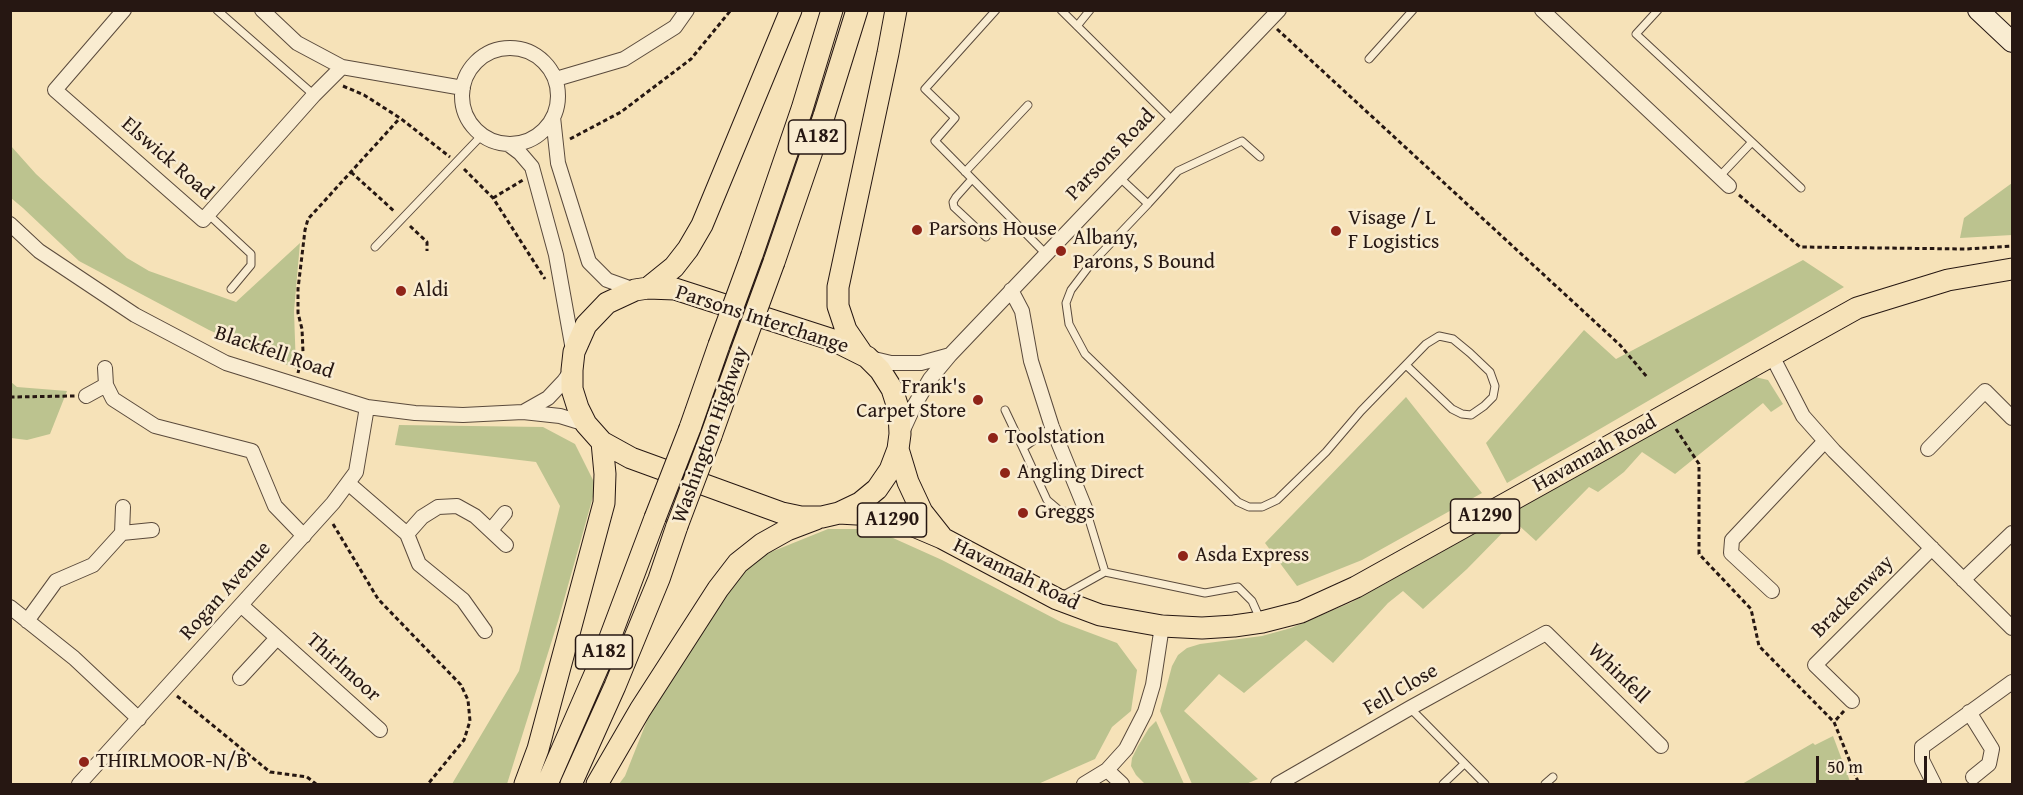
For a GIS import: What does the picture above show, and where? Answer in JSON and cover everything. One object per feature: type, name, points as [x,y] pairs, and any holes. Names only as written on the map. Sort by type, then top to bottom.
[{"type":"main road","points":[[642,289],[674,267],[702,225],[792,10]]},
{"type":"main road","name":"Washington Highway","points":[[547,784],[604,651],[690,428],[802,109],[832,10]]},
{"type":"main road","name":"Washington Highway","points":[[571,784],[615,687],[654,590],[774,262],[858,10]]},
{"type":"main road","points":[[865,356],[846,330],[838,306],[838,287],[896,10]]},
{"type":"main road","name":"Havannah Road","points":[[830,515],[874,515],[909,524],[942,538],[1057,599],[1100,615],[1162,626],[1202,628],[1234,627],[1262,622],[1301,612],[1356,587],[1857,308],[1948,280],[2013,269]]},
{"type":"main road","name":"Parsons Interchange","points":[[573,361],[586,325],[607,303],[642,289],[675,289],[833,340],[865,356],[880,370],[892,389],[899,411],[899,441]]},
{"type":"main road","points":[[573,361],[572,389],[578,408],[586,424],[602,442],[631,458],[782,513],[801,517],[830,515]]},
{"type":"main road","points":[[597,784],[640,710],[718,589],[738,563],[762,544],[787,530],[860,503],[877,489],[890,470],[899,441]]},
{"type":"main road","name":"Havannah Road","points":[[899,441],[908,482],[922,512],[942,538]]},
{"type":"main road","points":[[525,784],[541,737],[604,503],[605,474],[602,442]]},
{"type":"street","name":"Elswick Road","points":[[124,10],[55,90],[203,220],[314,95],[342,67]]},
{"type":"street","points":[[262,10],[297,43],[342,67],[462,88]]},
{"type":"street","points":[[556,79],[624,59],[675,27],[687,10]]},
{"type":"street","name":"Parsons Road","points":[[899,441],[914,406],[930,379],[950,355],[1279,10]]},
{"type":"street","points":[[1542,10],[1724,182]]},
{"type":"street","points":[[1978,10],[2013,42]]},
{"type":"street","points":[[496,49],[525,50],[537,56],[549,67],[556,79],[557,106],[546,128],[522,143],[508,144],[494,141],[472,125],[464,110],[462,88],[468,72],[481,57],[496,49]]},
{"type":"street","points":[[553,117],[558,163],[589,262],[607,280],[642,289]]},
{"type":"street","points":[[508,144],[520,153],[532,167],[556,255],[573,361]]},
{"type":"street","name":"Blackfell Road","points":[[10,224],[39,251],[135,315],[226,363],[367,407],[415,413],[463,415],[523,412],[560,416],[586,424]]},
{"type":"street","points":[[1011,290],[1022,311],[1031,362],[1052,427],[1087,513]]},
{"type":"street","points":[[865,356],[891,363],[921,363],[950,355]]},
{"type":"street","points":[[1772,356],[1803,416],[1825,441],[2013,628]]},
{"type":"street","name":"Blackfell Road","points":[[523,412],[548,398],[564,381],[573,361]]},
{"type":"street","points":[[105,368],[106,385],[113,399],[155,426],[252,451],[275,506],[304,536]]},
{"type":"street","points":[[86,396],[106,385]]},
{"type":"street","points":[[1928,449],[1985,391],[2013,418]]},
{"type":"street","name":"Rogan Avenue","points":[[88,782],[167,688],[326,512],[348,483],[356,472],[367,407]]},
{"type":"street","points":[[1772,591],[1731,552],[1732,540],[1825,441]]},
{"type":"street","points":[[348,483],[407,534],[419,564],[463,600],[485,631]]},
{"type":"street","points":[[407,534],[422,517],[438,507],[457,506],[475,516],[506,545]]},
{"type":"street","points":[[27,621],[56,581],[93,566],[122,534],[123,507]]},
{"type":"street","points":[[491,530],[505,513]]},
{"type":"street","points":[[122,534],[152,530]]},
{"type":"street","points":[[1963,580],[2013,532]]},
{"type":"street","name":"Brackenway","points":[[1852,701],[1815,665],[1932,548]]},
{"type":"street","name":"Thirlmoor","points":[[242,606],[381,730]]},
{"type":"street","points":[[10,607],[74,658],[140,719]]},
{"type":"street","points":[[1084,784],[1107,770],[1126,749],[1145,712],[1153,686],[1162,626]]},
{"type":"street","name":"Fell Close","points":[[1278,784],[1546,633]]},
{"type":"street","name":"Whinfell","points":[[1546,633],[1661,746]]},
{"type":"street","name":"Thirlmoor","points":[[240,678],[277,638]]},
{"type":"street","points":[[1934,784],[1922,760],[1922,747],[2013,682]]},
{"type":"street","points":[[1969,712],[1992,749],[1989,764],[1973,777]]},
{"type":"street","points":[[1107,770],[1122,784]]},
{"type":"lane","points":[[217,10],[314,95]]},
{"type":"lane","points":[[996,10],[925,89],[956,118],[934,141],[1045,253]]},
{"type":"lane","points":[[1061,10],[1173,121]]},
{"type":"lane","points":[[1077,26],[1090,10]]},
{"type":"lane","points":[[1369,59],[1413,10]]},
{"type":"lane","points":[[1658,10],[1636,34],[1801,188]]},
{"type":"lane","points":[[965,172],[1028,105]]},
{"type":"lane","points":[[375,248],[483,134]]},
{"type":"lane","points":[[1260,157],[1242,141],[1178,171],[1090,265],[1071,290],[1066,303],[1069,324],[1085,354],[1238,502],[1249,507],[1262,507],[1277,500],[1326,452],[1406,365],[1426,344],[1439,336],[1453,339],[1490,372],[1495,386],[1492,397],[1471,415],[1462,414],[1452,409],[1406,365]]},
{"type":"lane","points":[[1724,182],[1752,142]]},
{"type":"lane","points":[[1119,177],[1148,204]]},
{"type":"lane","points":[[972,179],[956,197],[953,202],[954,207],[986,237]]},
{"type":"lane","points":[[208,214],[251,255],[251,265],[231,289]]},
{"type":"lane","points":[[1005,410],[1047,500],[1060,511],[1087,513],[1105,572]]},
{"type":"lane","points":[[1023,448],[1052,427]]},
{"type":"lane","points":[[1057,599],[1105,572],[1205,593],[1238,587],[1252,601],[1262,622]]},
{"type":"lane","points":[[1410,708],[1485,784]]},
{"type":"lane","points":[[1443,784],[1464,764]]},
{"type":"lane","points":[[1545,784],[1553,777]]},
{"type":"path","points":[[558,163],[567,140],[621,112],[691,59],[730,10]]},
{"type":"path","points":[[1268,22],[1620,345],[1647,377]]},
{"type":"path","points":[[295,384],[303,352],[302,329],[298,313],[298,289],[308,219],[400,118]]},
{"type":"path","points":[[351,172],[427,242],[427,251]]},
{"type":"path","points":[[1724,182],[1800,247],[1966,249],[2013,246]]},
{"type":"path","points":[[10,397],[86,396]]},
{"type":"path","points":[[1673,425],[1699,464],[1699,554],[1751,609],[1759,646],[1834,722],[1859,784]]},
{"type":"path","points":[[326,512],[378,598],[461,685],[468,700],[470,721],[464,740],[428,784]]},
{"type":"path","points":[[167,688],[270,772],[308,777],[316,784]]},
{"type":"path","points":[[1834,722],[1852,701]]},
{"type":"green space","points":[[11,146],[36,174],[127,258],[149,271],[236,302],[300,243],[294,311],[296,369],[209,330],[79,261],[11,198]]},
{"type":"green space","points":[[2012,183],[2012,235],[1960,238],[1964,218]]},
{"type":"green space","points":[[1803,260],[1844,287],[1507,483],[1486,443],[1584,330],[1616,359]]},
{"type":"green space","points":[[1755,377],[1768,380],[1783,404],[1771,412],[1763,403],[1675,474],[1642,452],[1624,472],[1598,492],[1589,487],[1536,541],[1514,521],[1467,569],[1423,609],[1403,591],[1388,603],[1333,663],[1306,640],[1244,693],[1219,674],[1184,711],[1258,779],[1246,784],[1192,784],[1160,711],[1172,666],[1178,655],[1187,648],[1200,644],[1262,636],[1291,628],[1352,602]]},
{"type":"green space","points":[[11,382],[17,387],[67,391],[50,434],[27,440],[11,438]]},
{"type":"green space","points":[[1406,397],[1482,493],[1362,560],[1297,586],[1265,543]]},
{"type":"green space","points":[[399,425],[543,427],[575,444],[596,486],[558,621],[507,784],[452,784],[519,671],[560,506],[536,462],[395,445]]},
{"type":"green space","points":[[828,529],[873,529],[942,560],[1061,622],[1117,643],[1137,670],[1131,711],[1112,727],[1095,759],[1038,784],[619,784],[625,776],[652,708],[731,586],[761,556]]},
{"type":"green space","points":[[1156,721],[1184,784],[1145,784],[1131,766],[1138,746]]},
{"type":"green space","points":[[1833,736],[1851,784],[1742,784],[1813,743],[1815,745]]},
{"type":"place","name":"Parsons House","points":[[917,230]]},
{"type":"place","name":"Visage / L F Logistics","points":[[1336,231]]},
{"type":"place","name":"Albany, Parons, S Bound","points":[[1061,251]]},
{"type":"place","name":"Aldi","points":[[401,291]]},
{"type":"place","name":"Frank's Carpet Store","points":[[978,400]]},
{"type":"place","name":"Toolstation","points":[[993,438]]},
{"type":"place","name":"Angling Direct","points":[[1005,473]]},
{"type":"place","name":"Greggs","points":[[1023,513]]},
{"type":"place","name":"Asda Express","points":[[1183,556]]},
{"type":"place","name":"THIRLMOOR-N/B","points":[[84,762]]}]
